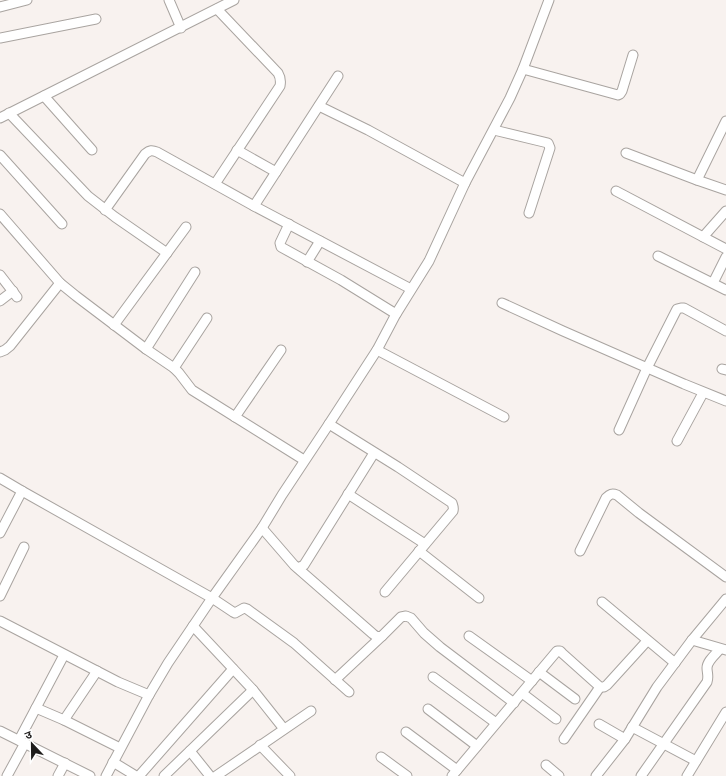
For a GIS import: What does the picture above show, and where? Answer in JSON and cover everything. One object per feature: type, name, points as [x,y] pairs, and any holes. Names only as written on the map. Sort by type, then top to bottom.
[{"type":"street","points":[[0,7],[27,0]]},
{"type":"street","points":[[169,0],[180,28]]},
{"type":"street","points":[[0,118],[234,0]]},
{"type":"street","points":[[106,776],[149,695],[168,663],[262,528],[304,460],[377,350],[396,314],[429,261],[465,183],[510,98],[549,0]]},
{"type":"street","points":[[214,184],[280,86],[281,82],[278,73],[217,9]]},
{"type":"street","points":[[0,38],[96,19]]},
{"type":"street","points":[[522,69],[618,95],[622,91],[634,55]]},
{"type":"street","points":[[254,206],[338,76]]},
{"type":"street","points":[[44,96],[92,150]]},
{"type":"street","points":[[319,106],[368,130],[465,183]]},
{"type":"street","points":[[9,113],[88,196],[167,253]]},
{"type":"street","points":[[697,180],[726,121]]},
{"type":"street","points":[[494,130],[548,143],[549,145],[550,148],[529,213]]},
{"type":"street","points":[[106,210],[145,154],[152,150],[411,289]]},
{"type":"street","points":[[237,150],[276,172]]},
{"type":"street","points":[[626,153],[726,190]]},
{"type":"street","points":[[0,155],[62,224]]},
{"type":"street","points":[[616,191],[726,249]]},
{"type":"street","points":[[703,237],[726,212]]},
{"type":"street","points":[[0,214],[60,283],[146,349],[174,368],[192,390],[304,460]]},
{"type":"street","points":[[289,224],[280,246],[341,280],[396,314]]},
{"type":"street","points":[[114,325],[186,228]]},
{"type":"street","points":[[307,262],[320,241]]},
{"type":"street","points":[[658,256],[726,290]]},
{"type":"street","points":[[713,283],[726,257]]},
{"type":"street","points":[[146,349],[195,272]]},
{"type":"street","points":[[0,275],[15,294],[0,301]]},
{"type":"street","points":[[0,352],[10,346],[60,283]]},
{"type":"street","points":[[502,302],[563,331],[703,393],[726,401]]},
{"type":"street","points":[[619,430],[647,368],[677,309],[684,308],[726,331]]},
{"type":"street","points":[[174,368],[207,318]]},
{"type":"street","points":[[235,417],[281,350]]},
{"type":"street","points":[[377,350],[504,417]]},
{"type":"street","points":[[677,441],[703,393]]},
{"type":"street","points":[[329,424],[452,503],[454,508],[385,592]]},
{"type":"street","points":[[298,568],[304,565],[374,453]]},
{"type":"street","points":[[0,478],[212,598],[234,613],[244,608],[247,609],[294,644],[349,692]]},
{"type":"street","points":[[0,534],[22,491]]},
{"type":"street","points":[[348,494],[425,544]]},
{"type":"street","points":[[580,551],[606,498],[609,494],[613,494],[726,577]]},
{"type":"street","points":[[262,528],[294,565],[373,634],[377,637],[382,636]]},
{"type":"street","points":[[0,596],[24,547]]},
{"type":"street","points":[[419,551],[479,598]]},
{"type":"street","points":[[596,776],[625,739],[657,687],[692,640],[726,599]]},
{"type":"street","points":[[602,602],[675,664]]},
{"type":"street","points":[[335,680],[401,618],[406,616],[411,618],[428,637],[440,647],[514,703]]},
{"type":"street","points":[[1,623],[118,682],[149,695]]},
{"type":"street","points":[[193,626],[253,690],[284,729]]},
{"type":"street","points":[[469,636],[532,681]]},
{"type":"street","points":[[692,640],[723,650]]},
{"type":"street","points":[[564,739],[600,687],[607,685],[647,641]]},
{"type":"street","points":[[641,776],[707,682],[708,678],[706,667],[708,663],[723,650]]},
{"type":"street","points":[[406,732],[454,773],[557,651],[560,651],[600,687]]},
{"type":"street","points":[[7,776],[36,708],[64,655]]},
{"type":"street","points":[[139,776],[233,669]]},
{"type":"street","points":[[64,720],[97,671]]},
{"type":"street","points":[[539,672],[575,700]]},
{"type":"street","points":[[433,677],[496,723]]},
{"type":"street","points":[[164,776],[253,690]]},
{"type":"street","points":[[522,693],[556,719]]},
{"type":"street","points":[[36,708],[64,720],[120,748]]},
{"type":"street","points":[[428,709],[477,746]]},
{"type":"street","points":[[220,775],[260,745],[311,711]]},
{"type":"street","points":[[687,776],[726,712]]},
{"type":"street","points":[[599,724],[625,739]]},
{"type":"street","points":[[632,727],[696,762]]},
{"type":"street","points":[[0,730],[90,776]]},
{"type":"street","points":[[260,745],[290,776]]},
{"type":"street","points":[[190,751],[210,776]]},
{"type":"street","points":[[381,757],[407,776]]},
{"type":"street","points":[[113,762],[136,776]]},
{"type":"street","points":[[58,776],[65,763]]},
{"type":"street","points":[[546,765],[555,775]]}]
